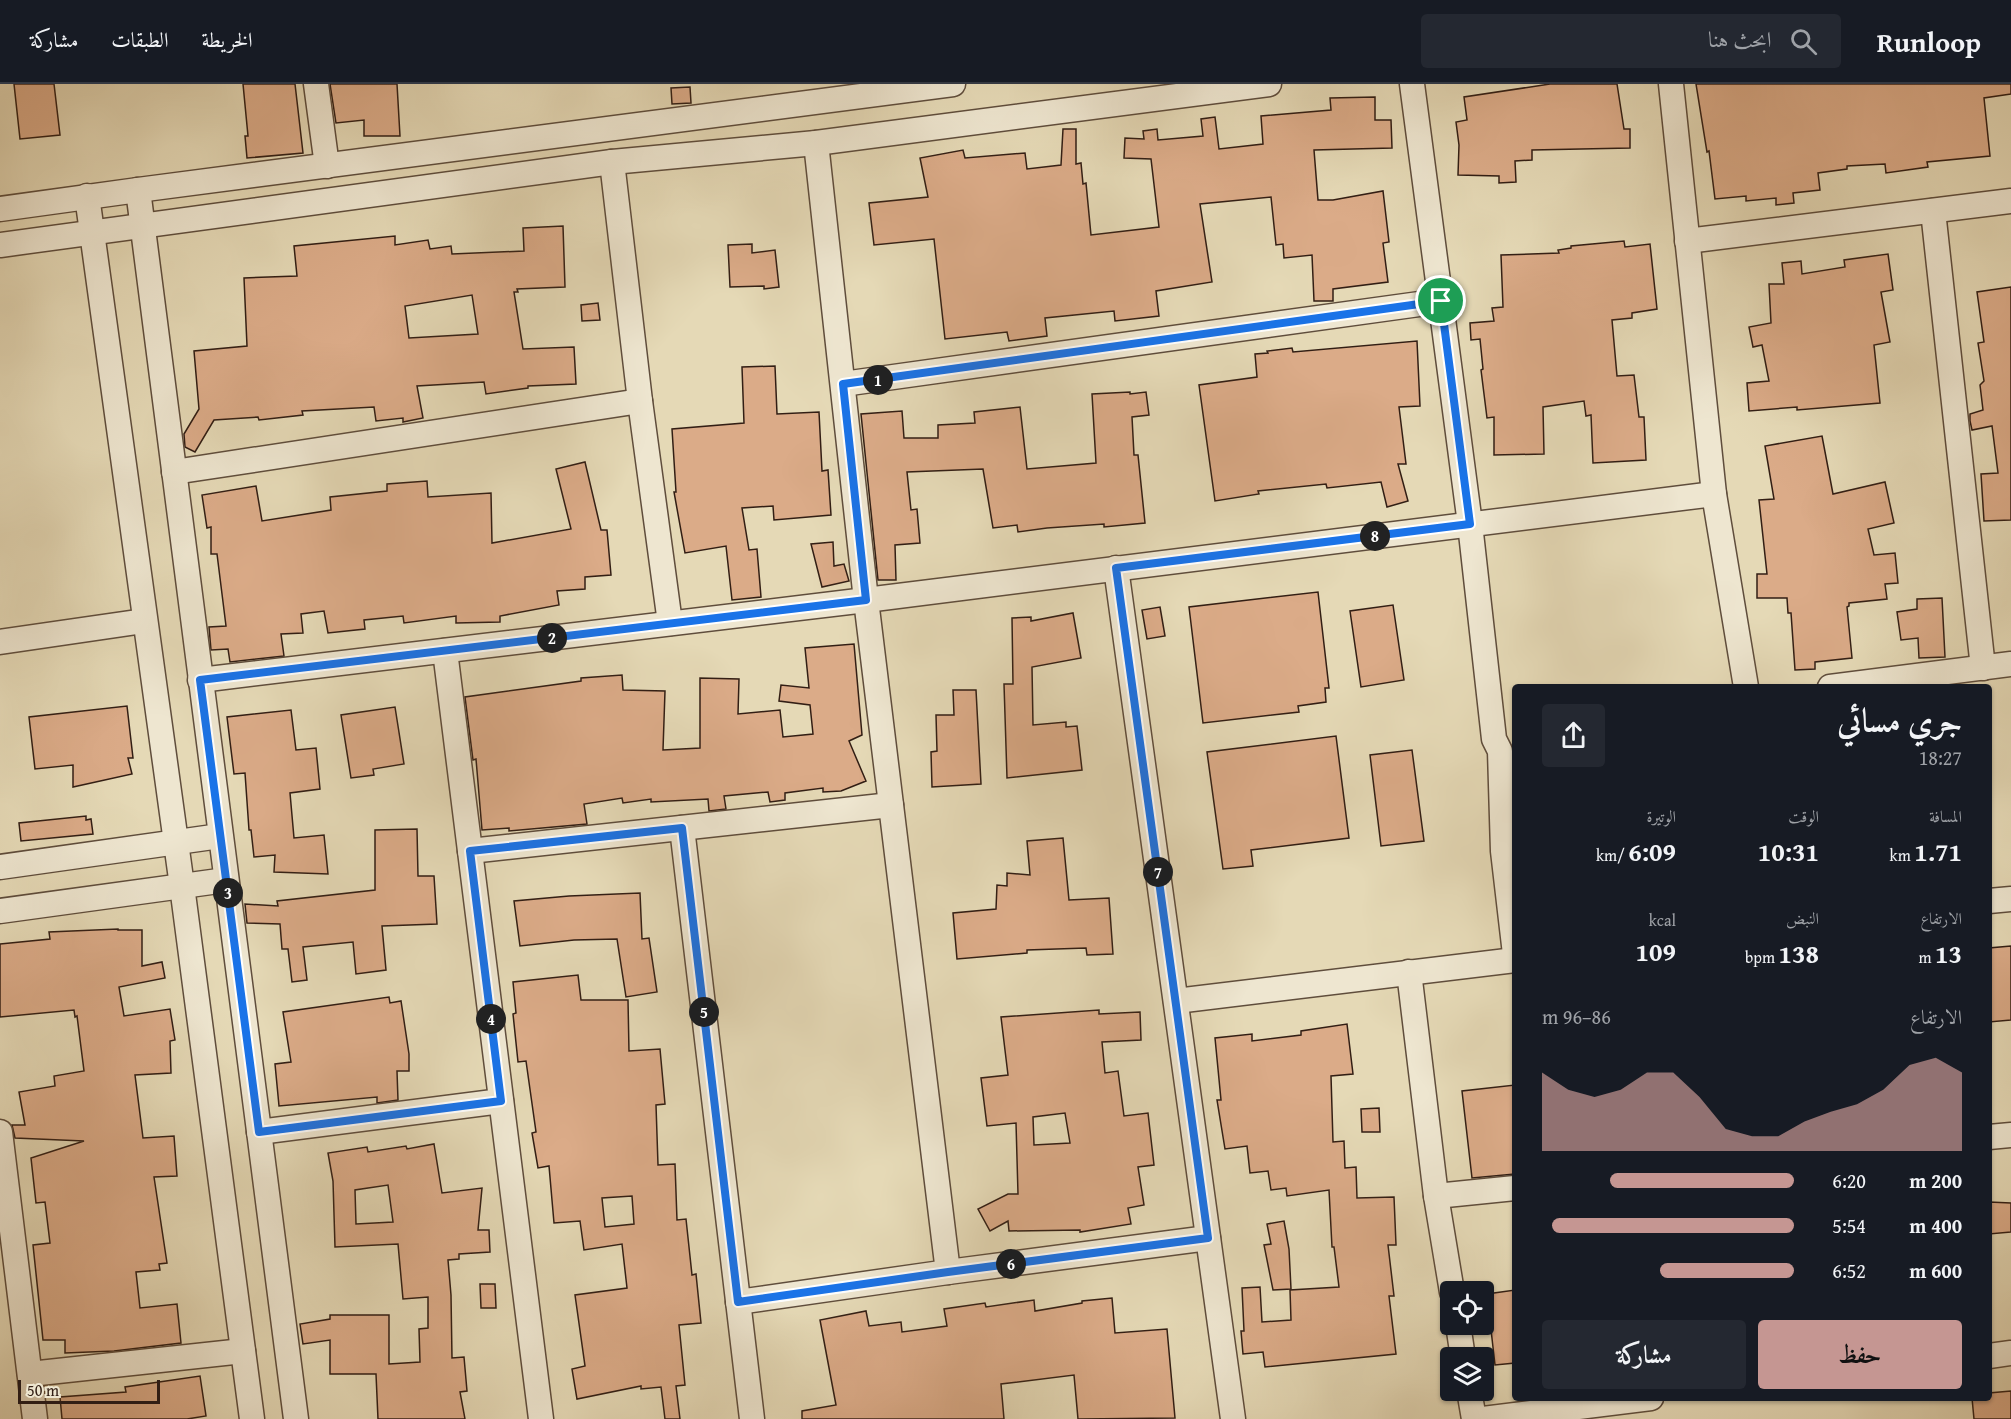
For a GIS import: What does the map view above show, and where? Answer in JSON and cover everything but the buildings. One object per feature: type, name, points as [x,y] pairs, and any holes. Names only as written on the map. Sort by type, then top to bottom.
[{"type":"street","points":[[316,84],[327,166]]},
{"type":"street","points":[[0,209],[953,84]]},
{"type":"street","points":[[0,245],[612,162],[816,143],[1269,84]]},
{"type":"street","points":[[1412,84],[1470,524],[1494,739],[1508,750],[1503,851],[1512,928]]},
{"type":"street","points":[[1671,84],[1714,494],[1746,684]]},
{"type":"street","points":[[816,143],[866,600],[948,1272]]},
{"type":"street","points":[[612,162],[640,401],[670,623]]},
{"type":"street","points":[[138,190],[296,1419]]},
{"type":"street","points":[[87,196],[182,886],[252,1419]]},
{"type":"street","points":[[1687,241],[2011,201]]},
{"type":"street","points":[[1933,211],[1983,668]]},
{"type":"street","points":[[843,384],[1441,301]]},
{"type":"street","points":[[174,472],[640,401]]},
{"type":"street","points":[[200,680],[866,600],[1714,494]]},
{"type":"street","points":[[1116,568],[1233,1419]]},
{"type":"street","points":[[0,642],[144,621]]},
{"type":"street","points":[[445,651],[541,1419]]},
{"type":"street","points":[[1854,684],[2011,664]]},
{"type":"street","points":[[470,851],[891,806]]},
{"type":"street","points":[[682,828],[752,1419]]},
{"type":"street","points":[[0,867],[220,836]]},
{"type":"street","points":[[0,911],[226,880]]},
{"type":"street","points":[[1992,901],[2011,899]]},
{"type":"street","points":[[1176,1001],[1512,960]]},
{"type":"street","points":[[1409,972],[1436,1196],[1450,1281]]},
{"type":"street","points":[[259,1132],[501,1101]]},
{"type":"street","points":[[1992,1137],[2011,1135]]},
{"type":"street","points":[[1,1142],[35,1419]]},
{"type":"street","points":[[1436,1196],[1512,1188]]},
{"type":"street","points":[[738,1302],[1208,1238]]},
{"type":"street","points":[[30,1374],[243,1351]]},
{"type":"street","points":[[1992,1356],[2011,1353]]},
{"type":"street","points":[[1471,1401],[1473,1419]]},
{"type":"street","points":[[1483,1419],[1627,1401]]},
{"type":"route","points":[[1441,301],[1470,524],[1116,568],[1208,1238],[738,1302],[682,828],[470,851],[501,1101],[259,1132],[200,680],[866,600],[843,384],[1441,301]]}]
